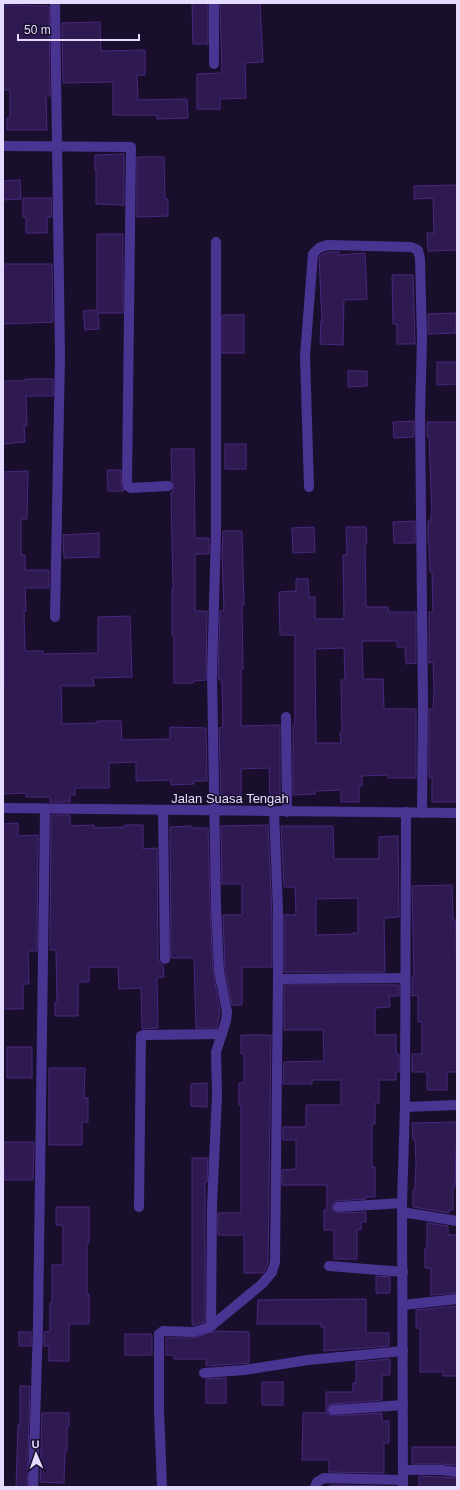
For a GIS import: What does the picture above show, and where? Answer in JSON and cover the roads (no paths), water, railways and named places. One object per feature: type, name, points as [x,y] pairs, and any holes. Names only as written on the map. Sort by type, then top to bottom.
[{"type":"street","points":[[55,3],[60,355],[55,617]]},
{"type":"street","points":[[214,3],[214,64]]},
{"type":"street","points":[[3,146],[131,147],[127,483],[131,488],[168,486]]},
{"type":"street","points":[[211,1326],[212,1205],[217,1095],[216,1052],[226,1021],[227,1012],[219,971],[216,907],[212,675],[216,531],[216,242]]},
{"type":"street","points":[[309,487],[305,356],[313,254],[319,248],[327,244],[415,248],[418,250],[420,258],[422,340],[420,414],[423,705],[422,812]]},
{"type":"street","points":[[286,717],[287,812]]},
{"type":"street","name":"Jalan Suasa Tengah","points":[[3,808],[457,813]]},
{"type":"street","points":[[33,1487],[38,1326],[45,809]]},
{"type":"street","points":[[163,810],[165,959]]},
{"type":"street","points":[[162,1487],[159,1334],[163,1331],[193,1332],[211,1326],[262,1284],[272,1272],[275,1262],[278,910],[274,812]]},
{"type":"street","points":[[403,1479],[402,1207],[405,1107],[406,812]]},
{"type":"street","points":[[278,979],[405,978]]},
{"type":"street","points":[[139,1207],[141,1036],[222,1034]]},
{"type":"street","points":[[405,1107],[457,1105]]},
{"type":"street","points":[[338,1207],[402,1207],[457,1221]]},
{"type":"street","points":[[329,1266],[403,1272]]},
{"type":"street","points":[[403,1305],[457,1299]]},
{"type":"street","points":[[204,1373],[244,1370],[308,1360],[403,1351]]},
{"type":"street","points":[[333,1410],[403,1406]]},
{"type":"street","points":[[315,1487],[318,1482],[324,1478],[403,1479],[440,1470],[457,1472]]}]
